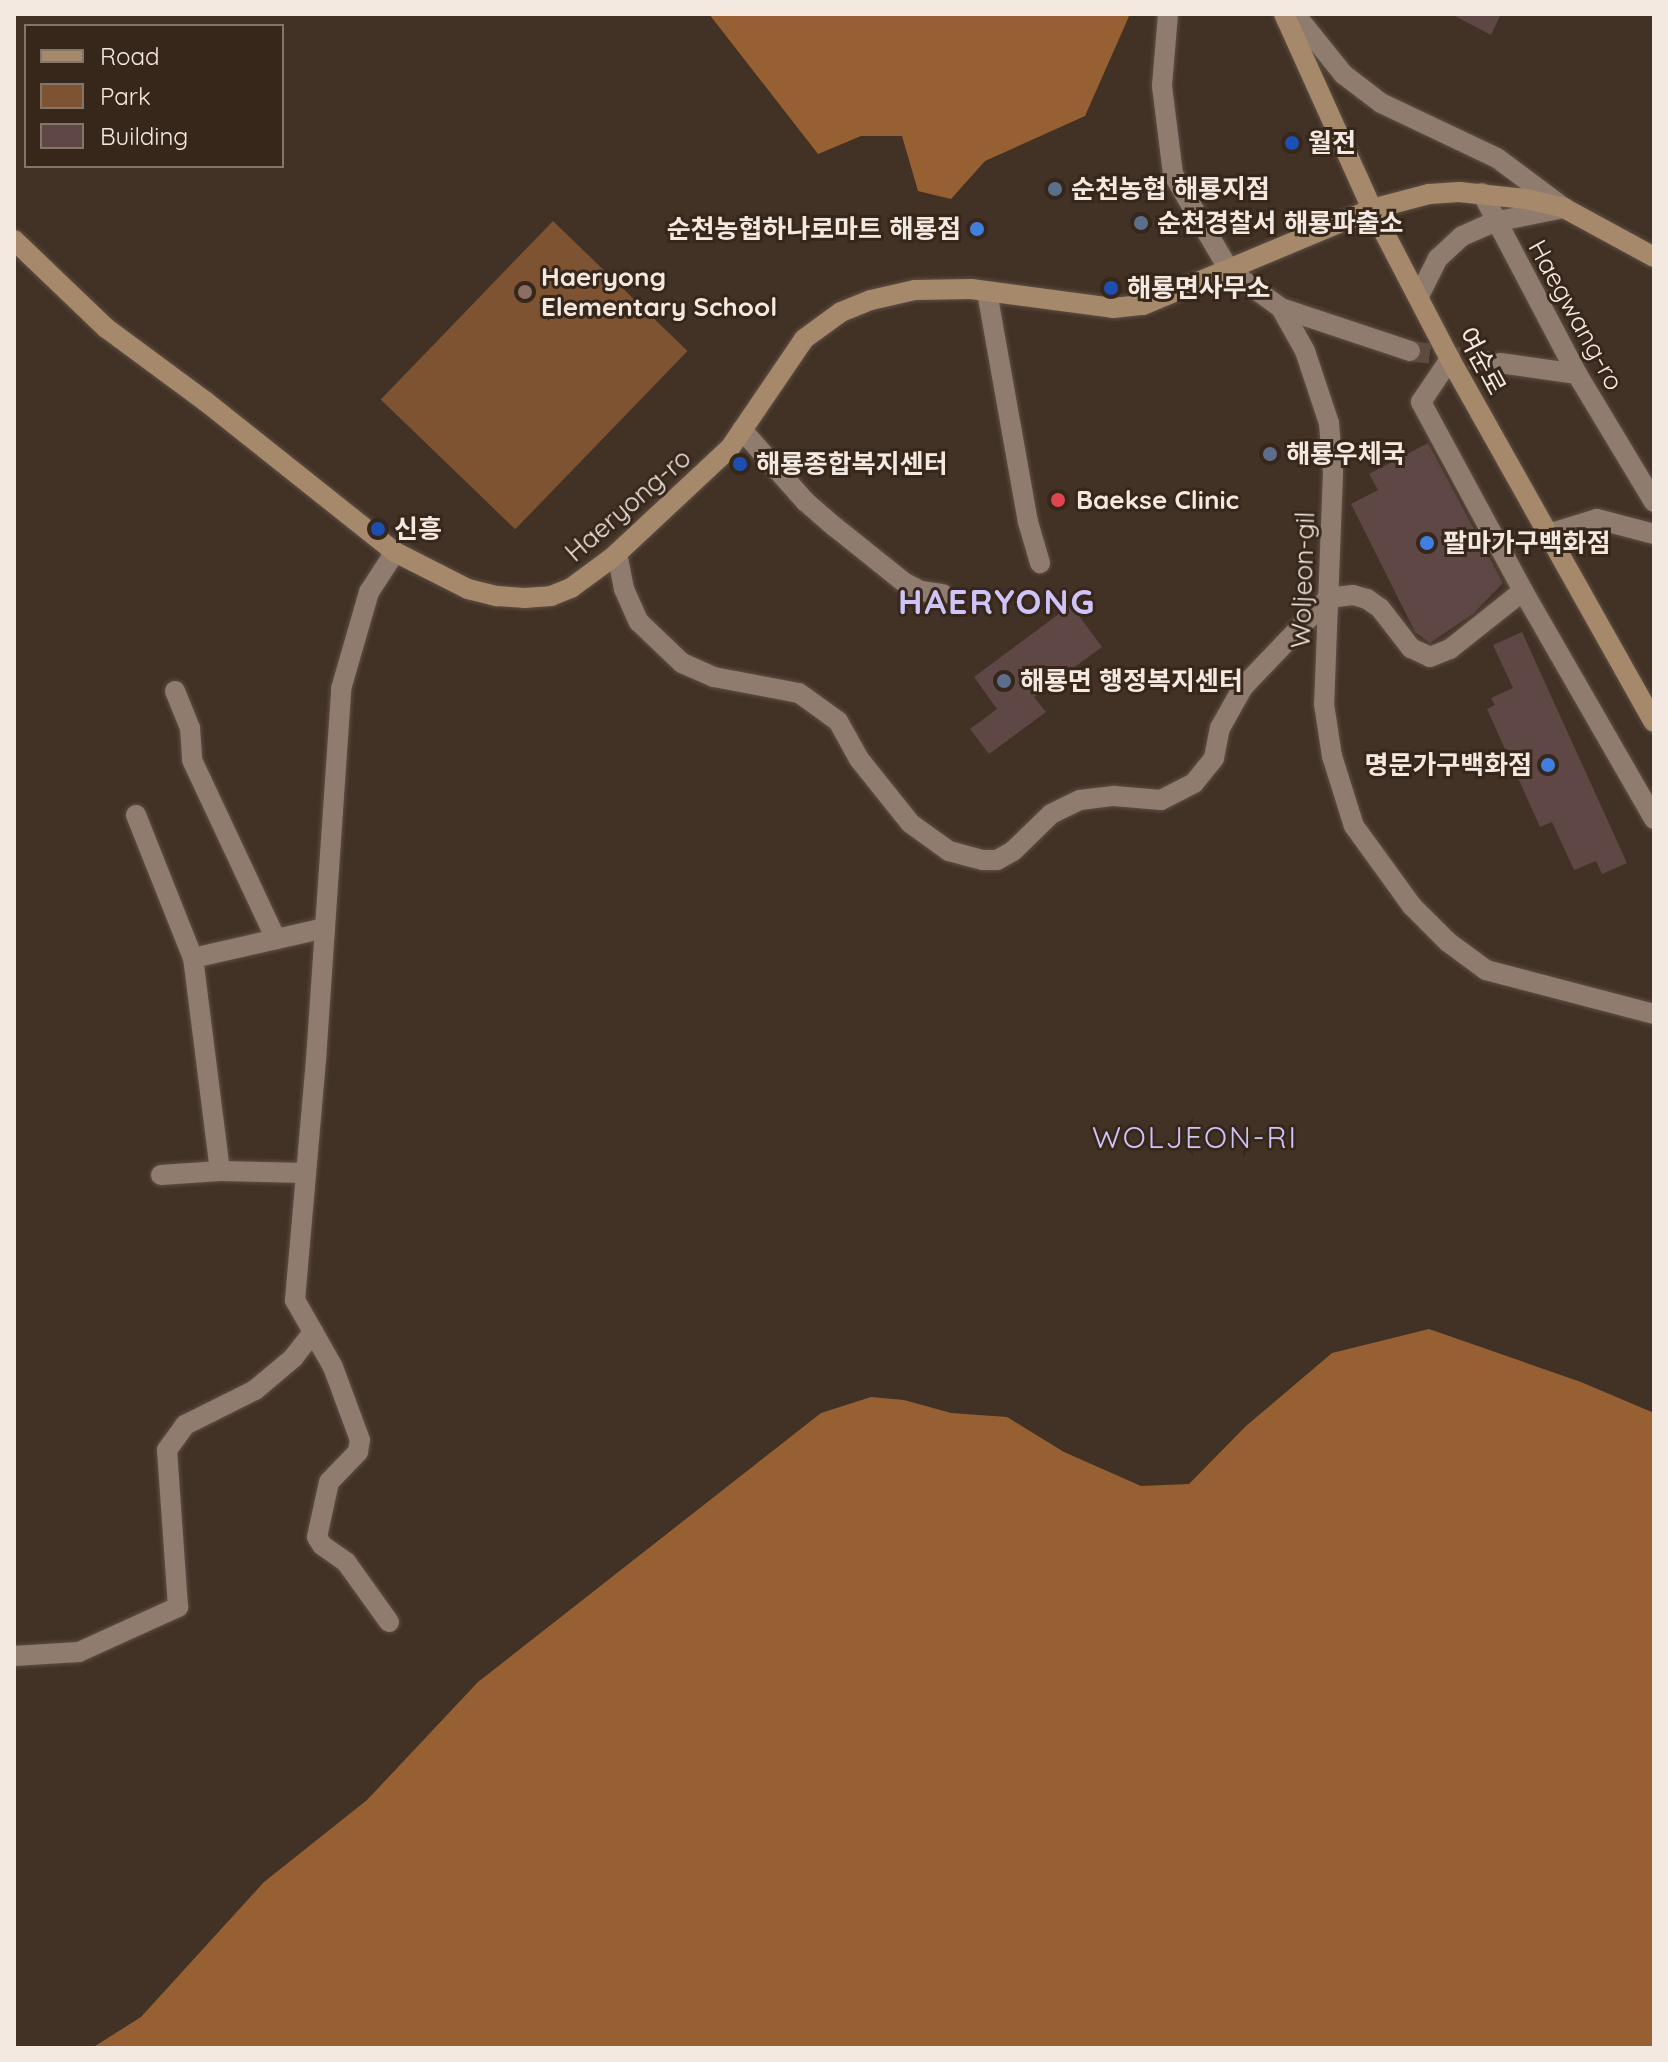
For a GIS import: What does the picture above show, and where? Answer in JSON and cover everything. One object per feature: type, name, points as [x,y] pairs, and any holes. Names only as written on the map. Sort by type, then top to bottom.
[{"type":"main road","name":"여순로","points":[[1284,14],[1372,209],[1450,359],[1654,722]]},
{"type":"main road","name":"Haeryong-ro","points":[[14,240],[106,328],[205,401],[395,552],[468,589],[524,598],[551,596],[571,588],[617,553],[714,465],[742,430],[797,347],[841,312],[871,300],[915,290],[987,292],[1113,308],[1143,305],[1372,209],[1429,194],[1482,193],[1564,208],[1654,257]]},
{"type":"street","name":"Woljeon-gil","points":[[1168,14],[1162,86],[1165,130],[1173,174],[1229,270],[1281,308],[1305,351],[1329,423],[1333,473],[1324,704],[1332,756],[1354,826],[1388,877],[1448,942],[1486,970],[1654,1014]]},
{"type":"street","points":[[1295,14],[1343,74],[1381,103],[1497,158],[1564,208]]},
{"type":"street","name":"Haegwang-ro","points":[[1482,193],[1494,222],[1577,374],[1654,502]]},
{"type":"street","points":[[1419,296],[1448,247],[1494,222],[1564,208]]},
{"type":"street","points":[[987,292],[1028,522],[1040,563]]},
{"type":"street","points":[[1281,308],[1410,351]]},
{"type":"street","points":[[1450,359],[1421,402],[1523,591],[1654,819]]},
{"type":"street","points":[[1500,363],[1577,374]]},
{"type":"street","points":[[742,430],[806,502],[835,527],[905,583],[921,591],[943,594]]},
{"type":"street","points":[[1548,534],[1597,519],[1654,534]]},
{"type":"street","points":[[389,1622],[346,1562],[322,1545],[317,1537],[329,1482],[358,1452],[360,1440],[333,1367],[295,1300],[341,689],[369,592],[395,552]]},
{"type":"street","points":[[617,553],[624,589],[639,622],[682,663],[714,677],[799,693],[838,721],[859,759],[910,823],[949,851],[983,860],[997,860],[1013,851],[1051,814],[1080,800],[1114,796],[1161,800],[1177,795],[1194,783],[1214,758],[1220,728],[1243,687],[1328,598],[1353,595],[1367,599],[1380,608],[1411,648],[1430,657],[1450,649],[1523,591]]},
{"type":"street","points":[[175,691],[190,728],[192,760],[276,939]]},
{"type":"street","points":[[136,815],[193,958],[220,1171]]},
{"type":"street","points":[[193,958],[325,928]]},
{"type":"street","points":[[161,1175],[220,1171],[306,1173]]},
{"type":"street","points":[[14,1656],[79,1652],[178,1607],[167,1450],[185,1425],[255,1390],[293,1358],[313,1332]]},
{"type":"green space","points":[[553,221],[688,351],[515,529],[381,399]]},
{"type":"shaded area","points":[[709,14],[1130,14],[1085,116],[985,161],[951,199],[918,191],[902,136],[861,136],[818,154]]},
{"type":"shaded area","points":[[1429,1329],[1581,1382],[1654,1413],[1654,2048],[92,2048],[141,2017],[264,1882],[367,1800],[478,1682],[821,1413],[871,1397],[904,1400],[951,1413],[1007,1417],[1064,1452],[1141,1486],[1189,1484],[1246,1426],[1332,1353]]},
{"type":"building","points":[[1451,14],[1501,14],[1491,35]]},
{"type":"building","name":"팔마가구백화점","points":[[1428,443],[1503,583],[1473,614],[1430,643],[1415,632],[1351,504],[1378,490],[1369,474]]},
{"type":"building","name":"해룡면 행정복지센터","points":[[1071,605],[1102,647],[1034,697],[1046,712],[989,754],[970,729],[997,709],[974,677]]},
{"type":"building","name":"명문가구백화점","points":[[1522,632],[1627,863],[1602,874],[1596,861],[1574,870],[1552,822],[1540,827],[1487,709],[1495,705],[1491,698],[1513,688],[1493,645]]},
{"type":"tunnel","points":[[1410,351],[1500,363]]},
{"type":"place","name":"월전","points":[[1292,143]]},
{"type":"place","name":"순천농협 해룡지점","points":[[1055,189]]},
{"type":"place","name":"순천경찰서 해룡파출소","points":[[1141,223]]},
{"type":"place","name":"순천농협하나로마트 해룡점","points":[[977,229]]},
{"type":"place","name":"해룡면사무소","points":[[1111,288]]},
{"type":"place","name":"Haeryong Elementary School","points":[[525,292]]},
{"type":"place","name":"해룡우체국","points":[[1270,454]]},
{"type":"place","name":"해룡종합복지센터","points":[[740,464]]},
{"type":"place","name":"Baekse Clinic","points":[[1058,500]]},
{"type":"place","name":"신흥","points":[[378,529]]},
{"type":"place","name":"팔마가구백화점","points":[[1427,543]]},
{"type":"place","name":"해룡면 행정복지센터","points":[[1004,681]]},
{"type":"place","name":"명문가구백화점","points":[[1548,765]]},
{"type":"district","name":"HAERYONG","points":[[997,602]]},
{"type":"district","name":"WOLJEON-RI","points":[[1195,1137]]}]
